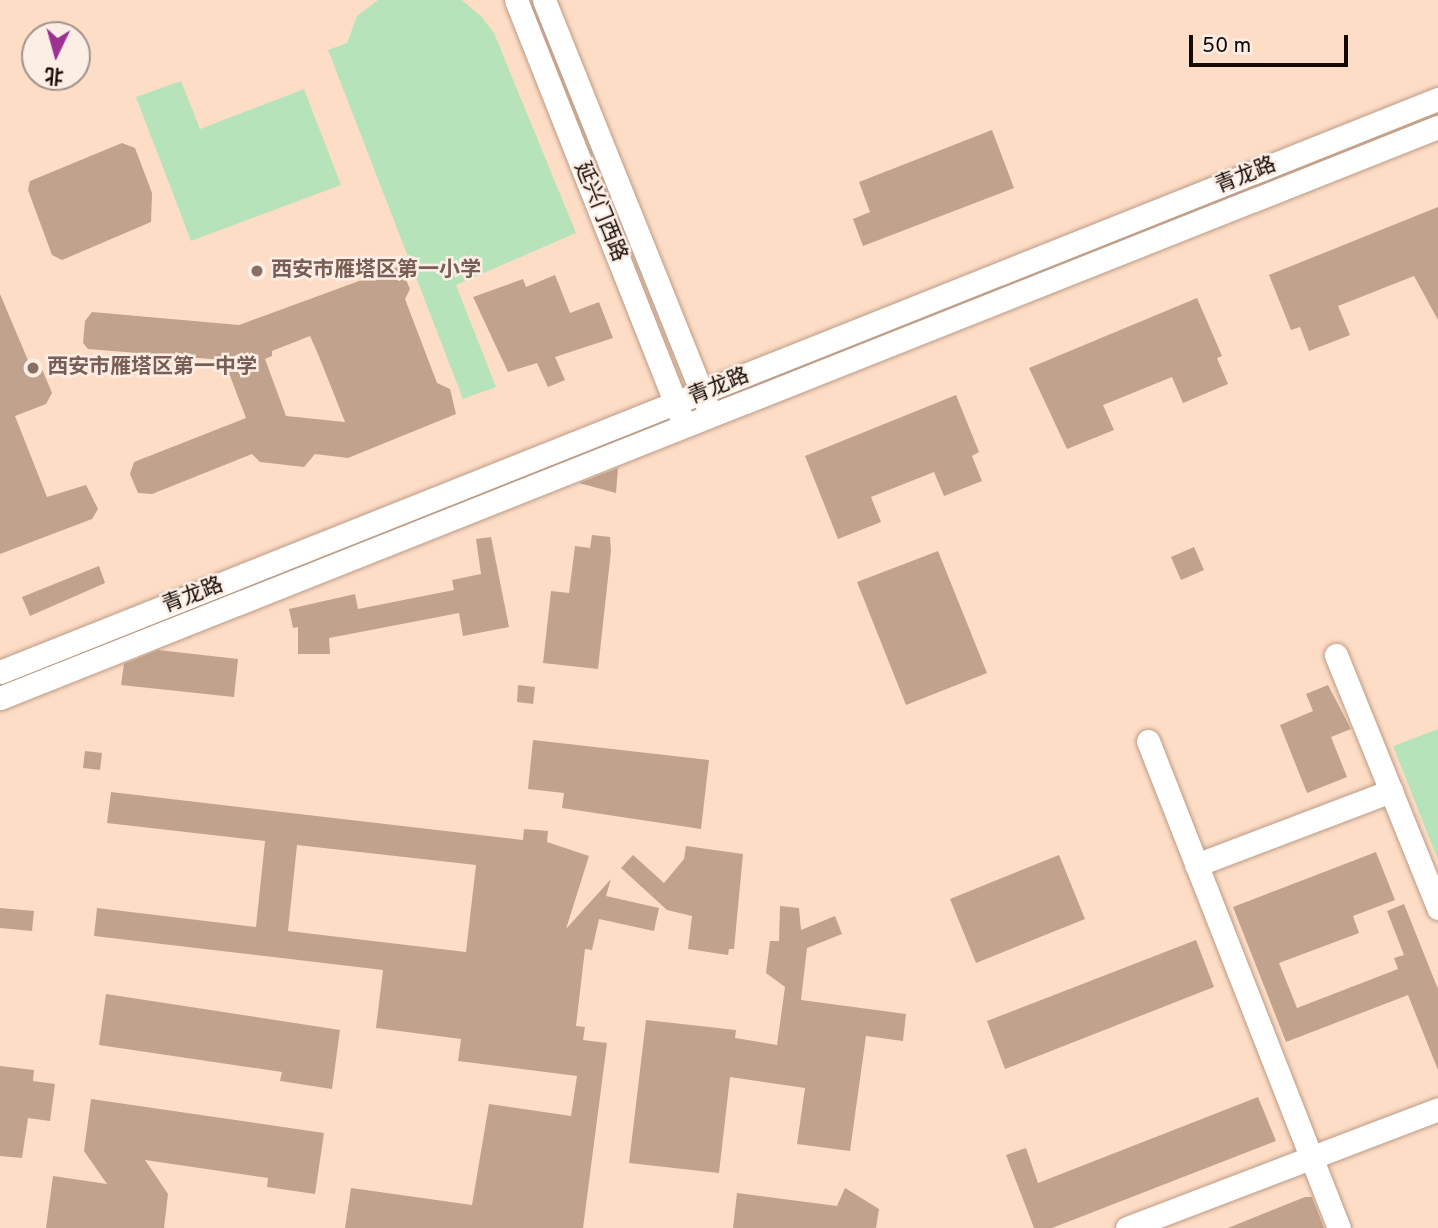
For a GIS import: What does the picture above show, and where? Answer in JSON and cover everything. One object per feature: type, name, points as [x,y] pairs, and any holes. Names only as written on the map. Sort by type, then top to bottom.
[{"type":"street","name":"延兴门西路","points":[[516,0],[680,414]]},
{"type":"street","name":"延兴门西路","points":[[544,0],[706,404]]},
{"type":"street","name":"青龙路","points":[[706,404],[1438,99]]},
{"type":"street","name":"青龙路","points":[[0,672],[1438,127]]},
{"type":"street","name":"青龙路","points":[[0,698],[680,414]]},
{"type":"street","points":[[1336,654],[1438,908]]},
{"type":"street","points":[[1148,741],[1339,1228]]},
{"type":"street","points":[[1196,865],[1391,791]]},
{"type":"street","points":[[1127,1228],[1438,1110]]},
{"type":"green space","points":[[378,0],[462,0],[482,17],[494,33],[576,233],[456,285],[496,387],[463,399],[328,50],[347,43],[357,16]]},
{"type":"green space","points":[[181,81],[200,129],[304,89],[341,185],[191,241],[136,97]]},
{"type":"green space","points":[[1438,729],[1438,860],[1393,746]]},
{"type":"building","points":[[992,130],[1014,188],[863,246],[853,219],[870,212],[859,182]]},
{"type":"building","points":[[122,143],[135,148],[152,193],[151,222],[62,260],[52,255],[28,190],[30,181]]},
{"type":"building","points":[[1438,207],[1438,320],[1414,276],[1338,306],[1350,335],[1309,351],[1300,327],[1291,330],[1269,275]]},
{"type":"building","points":[[400,266],[410,289],[405,299],[437,383],[450,389],[456,414],[348,458],[315,454],[304,467],[260,462],[252,454],[152,494],[138,493],[130,474],[134,462],[246,418],[224,360],[88,349],[83,343],[85,321],[92,312],[239,325]],"holes":[[[310,336],[345,422],[286,416],[265,359],[272,356],[272,351]]]},
{"type":"building","points":[[555,275],[570,313],[599,302],[613,338],[555,357],[565,380],[548,387],[537,363],[508,372],[473,297],[523,279],[526,287]]},
{"type":"building","points":[[0,294],[30,365],[42,369],[52,393],[46,404],[15,416],[47,497],[86,485],[98,509],[92,519],[0,554]]},
{"type":"building","points":[[1197,298],[1222,356],[1217,358],[1228,384],[1183,403],[1172,377],[1103,405],[1114,430],[1067,449],[1029,368]]},
{"type":"building","points":[[956,395],[979,452],[972,456],[982,481],[944,496],[934,472],[871,497],[881,522],[838,539],[805,456]]},
{"type":"building","points":[[618,468],[616,493],[579,483]]},
{"type":"building","points":[[592,535],[610,537],[611,551],[598,669],[543,663],[551,591],[569,593],[575,546],[590,548]]},
{"type":"building","points":[[491,537],[509,627],[463,636],[459,613],[329,638],[330,654],[298,654],[298,627],[293,628],[289,609],[355,594],[358,609],[454,590],[452,580],[481,574],[476,539]]},
{"type":"building","points":[[1194,547],[1204,570],[1181,580],[1171,557]]},
{"type":"building","points":[[938,551],[987,673],[906,705],[857,582]]},
{"type":"building","points":[[99,566],[105,583],[30,616],[22,597]]},
{"type":"building","points":[[158,650],[238,659],[234,697],[121,685],[124,664]]},
{"type":"building","points":[[518,685],[535,687],[533,704],[517,702]]},
{"type":"building","points":[[1328,685],[1351,729],[1331,737],[1347,777],[1307,793],[1280,725],[1313,711],[1306,694]]},
{"type":"building","points":[[533,740],[709,760],[701,829],[562,808],[564,793],[528,789]]},
{"type":"building","points":[[85,751],[102,753],[100,770],[83,768]]},
{"type":"building","points":[[111,792],[523,840],[524,829],[548,831],[547,842],[589,856],[566,929],[611,879],[606,896],[659,908],[654,931],[599,919],[592,950],[585,949],[576,1026],[585,1027],[583,1040],[607,1043],[583,1228],[345,1228],[351,1188],[472,1205],[489,1104],[571,1116],[577,1076],[458,1061],[461,1039],[376,1028],[383,970],[94,936],[97,908],[256,927],[265,841],[107,823]],"holes":[[[297,845],[476,865],[466,952],[288,931]]]},
{"type":"building","points":[[686,846],[743,854],[734,949],[729,949],[728,955],[688,949],[692,916],[667,910],[621,868],[633,855],[664,883],[684,859]]},
{"type":"building","points":[[1376,852],[1395,900],[1353,916],[1359,933],[1279,963],[1297,1008],[1398,969],[1394,958],[1404,955],[1387,911],[1404,904],[1438,989],[1438,1070],[1408,995],[1286,1042],[1233,907]]},
{"type":"building","points":[[1059,855],[1085,919],[976,963],[950,899]]},
{"type":"building","points":[[780,906],[799,908],[801,930],[835,916],[842,934],[807,948],[801,1000],[906,1014],[903,1041],[866,1036],[850,1151],[797,1144],[805,1088],[730,1077],[719,1173],[629,1163],[646,1020],[736,1030],[735,1038],[777,1045],[785,987],[766,973],[770,941],[779,941]]},
{"type":"building","points":[[0,908],[34,911],[32,931],[0,928]]},
{"type":"building","points":[[1196,940],[1214,987],[1005,1069],[987,1021]]},
{"type":"building","points":[[106,994],[340,1030],[332,1089],[280,1081],[282,1072],[99,1045]]},
{"type":"building","points":[[0,1066],[34,1070],[33,1081],[55,1084],[50,1121],[28,1118],[22,1158],[0,1156]]},
{"type":"building","points":[[1258,1097],[1276,1141],[1052,1228],[1034,1228],[1006,1155],[1026,1148],[1038,1183]]},
{"type":"building","points":[[91,1099],[324,1133],[315,1194],[267,1187],[268,1178],[145,1160],[168,1194],[164,1228],[46,1228],[53,1176],[107,1184],[84,1151]]},
{"type":"building","points":[[845,1188],[879,1209],[876,1228],[733,1228],[737,1193],[837,1206]]},
{"type":"building","points":[[1305,1197],[1312,1197],[1324,1228],[1228,1228]]},
{"type":"place","name":"西安市雁塔区第一小学","points":[[257,271]]},
{"type":"place","name":"西安市雁塔区第一中学","points":[[33,368]]}]
